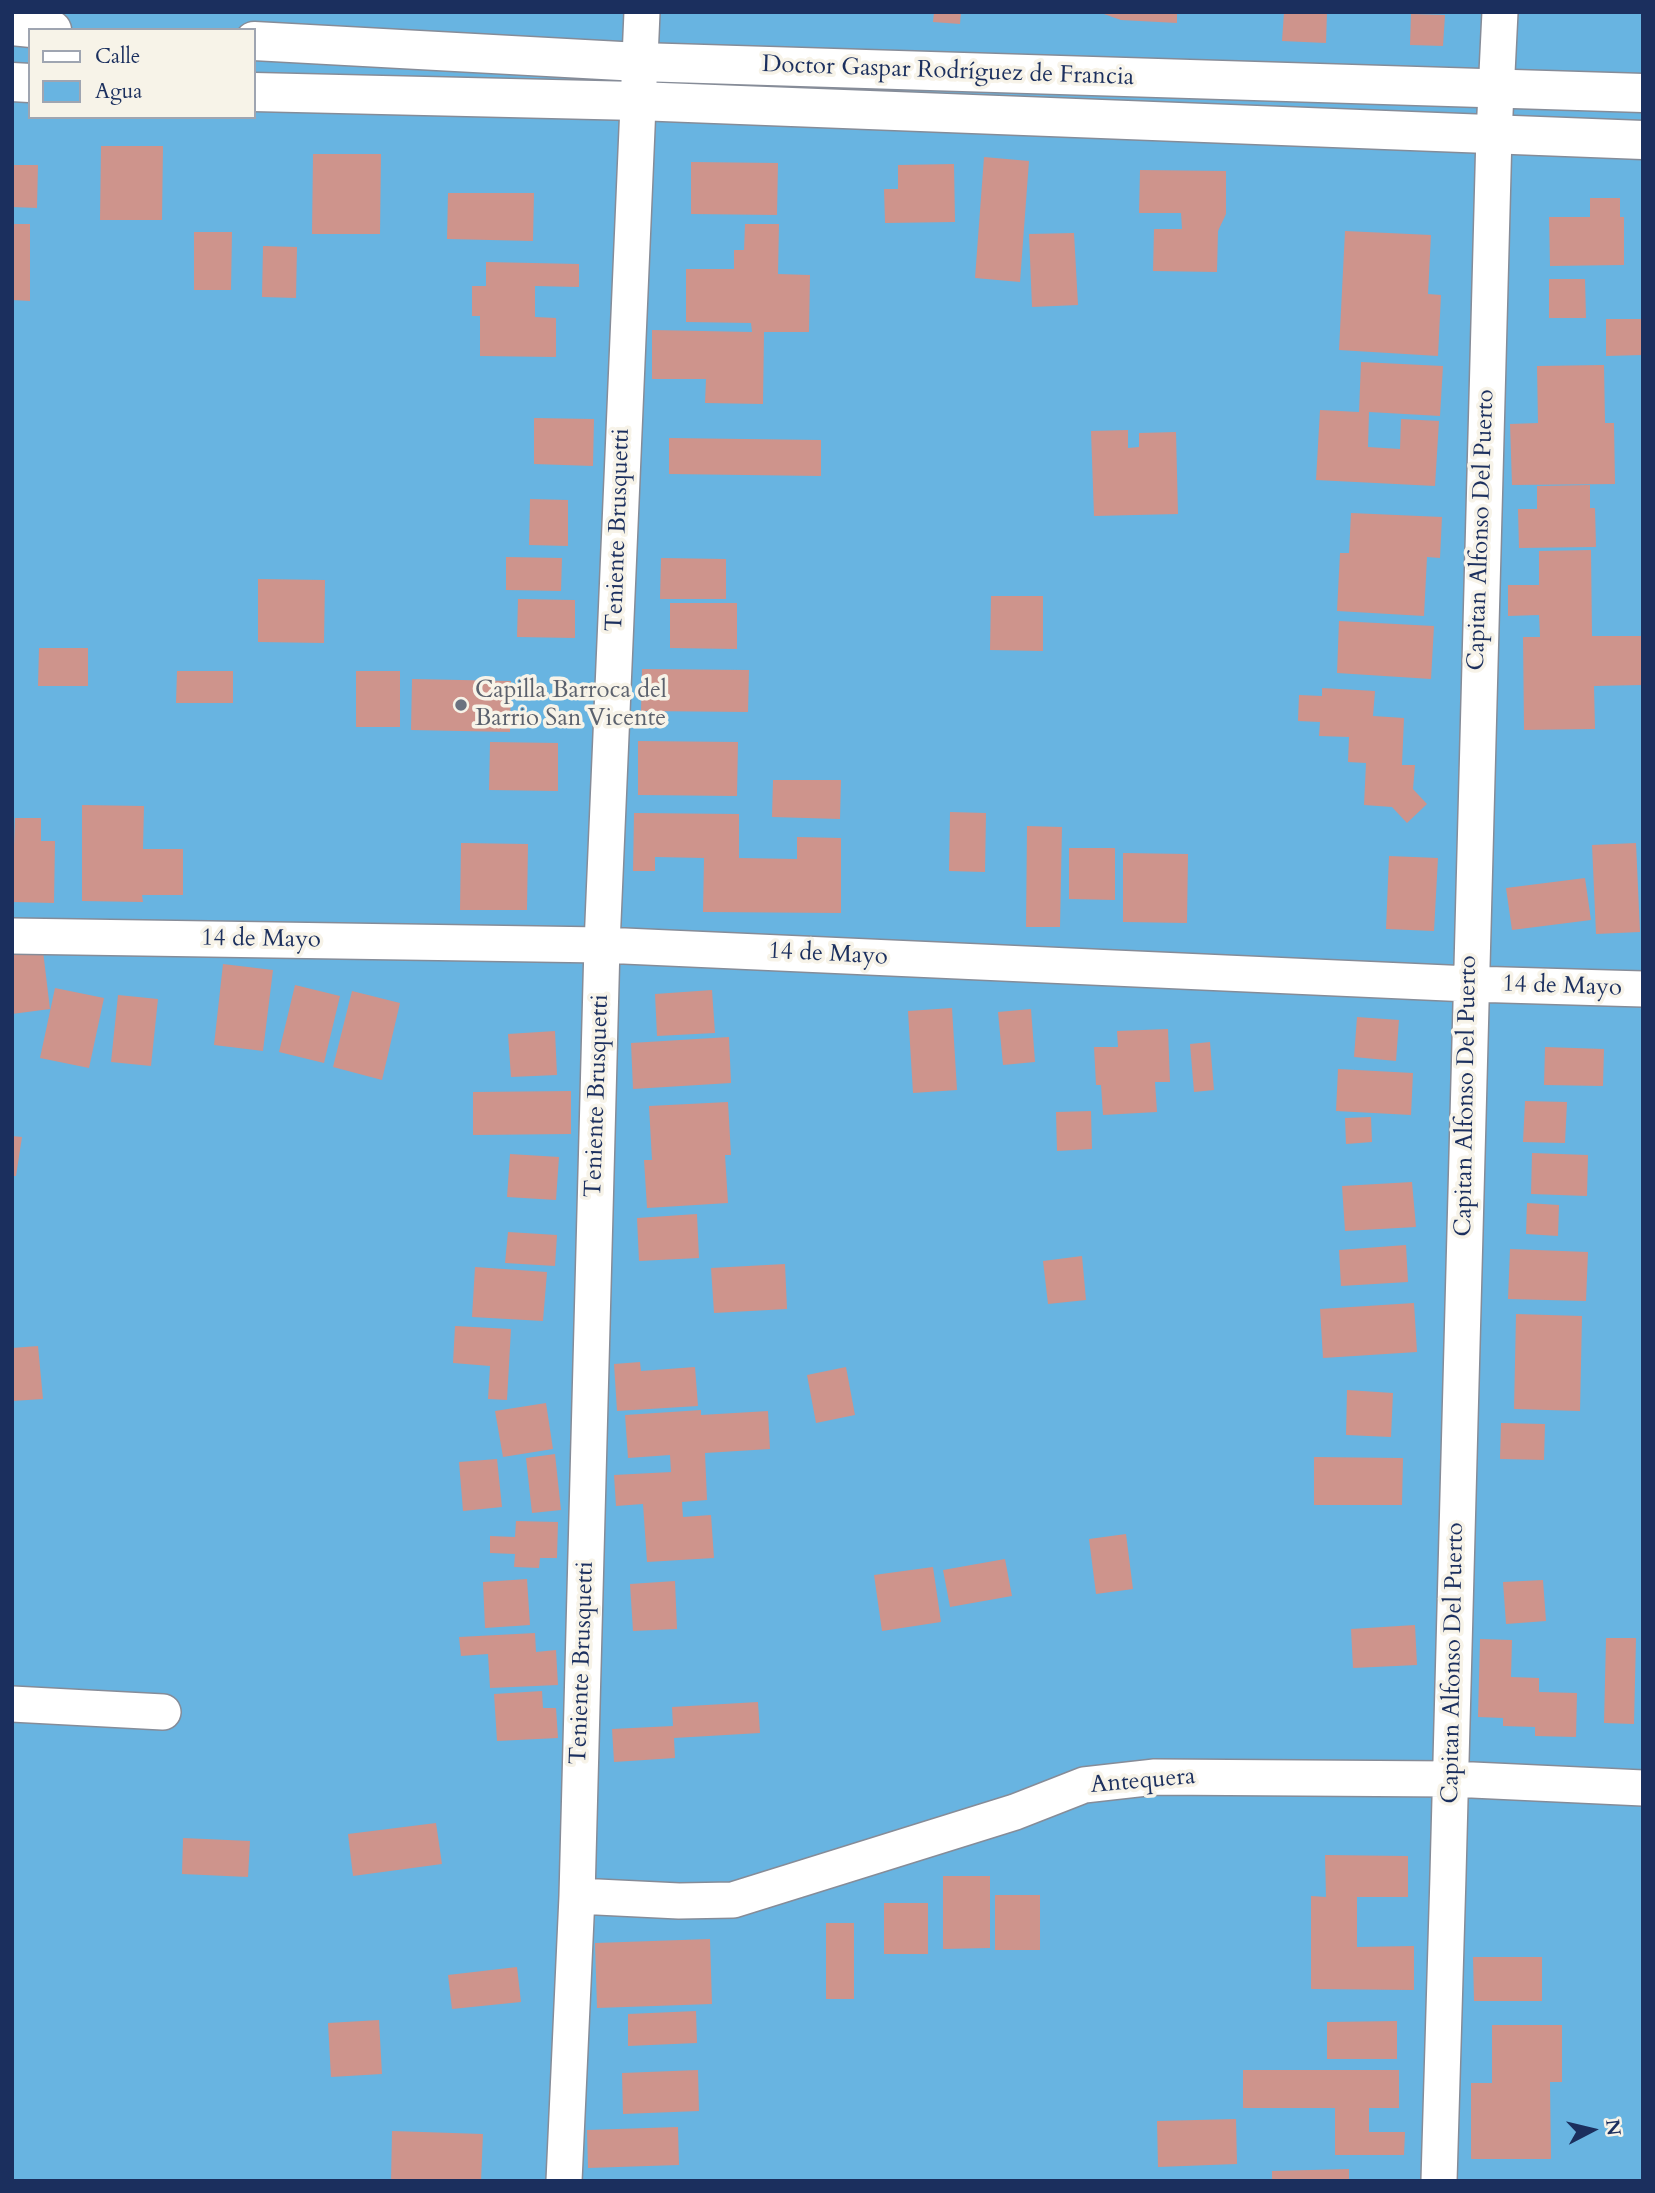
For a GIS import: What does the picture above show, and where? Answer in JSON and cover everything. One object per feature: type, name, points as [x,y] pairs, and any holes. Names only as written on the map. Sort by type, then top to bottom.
[{"type":"street","name":"Teniente Brusquetti","points":[[564,2181],[577,1896],[602,945],[642,12]]},
{"type":"street","name":"Capitan Alfonso Del Puerto","points":[[1439,2181],[1469,984],[1494,134],[1500,12]]},
{"type":"street","points":[[12,26],[32,28]]},
{"type":"street","name":"Doctor Gaspar Rodríguez de Francia","points":[[256,41],[639,62],[1643,93]]},
{"type":"street","name":"Doctor Gaspar Rodríguez de Francia","points":[[256,92],[637,101],[1643,140]]},
{"type":"street","name":"14 de Mayo","points":[[12,936],[602,945],[1469,984],[1643,989]]},
{"type":"street","points":[[12,1704],[163,1712]]},
{"type":"street","name":"Antequera","points":[[577,1896],[679,1901],[733,1900],[1015,1812],[1084,1785],[1155,1777],[1451,1779],[1643,1788]]},
{"type":"water","points":[[12,12],[1643,12],[1643,2181],[12,2181]]},
{"type":"building","points":[[934,12],[961,12],[960,24],[933,22]]},
{"type":"building","points":[[1098,12],[1177,12],[1177,23],[1121,20]]},
{"type":"building","points":[[1284,12],[1327,12],[1326,43],[1282,41]]},
{"type":"building","points":[[1411,14],[1445,15],[1443,46],[1410,45]]},
{"type":"building","points":[[101,146],[163,146],[162,220],[100,220]]},
{"type":"building","points":[[313,154],[381,154],[380,234],[312,234]]},
{"type":"building","points":[[984,157],[1029,161],[1020,282],[975,278]]},
{"type":"building","points":[[691,162],[778,163],[777,215],[691,214]]},
{"type":"building","points":[[954,164],[955,222],[885,223],[884,189],[898,189],[898,165]]},
{"type":"building","points":[[12,165],[38,165],[37,208],[12,207]]},
{"type":"building","points":[[1140,170],[1226,171],[1226,214],[1218,231],[1217,272],[1153,271],[1154,229],[1182,229],[1181,213],[1139,213]]},
{"type":"building","points":[[448,193],[534,193],[533,241],[447,239]]},
{"type":"building","points":[[1590,198],[1620,198],[1620,217],[1624,217],[1624,265],[1550,266],[1549,217],[1590,217]]},
{"type":"building","points":[[12,224],[30,224],[30,301],[12,300]]},
{"type":"building","points":[[745,224],[779,224],[778,274],[810,275],[809,332],[764,332],[763,404],[705,403],[706,379],[652,379],[652,330],[752,332],[751,323],[686,322],[686,269],[734,269],[734,250],[744,250]]},
{"type":"building","points":[[1345,231],[1431,235],[1428,294],[1441,295],[1438,356],[1339,350]]},
{"type":"building","points":[[194,232],[232,232],[231,290],[194,290]]},
{"type":"building","points":[[1074,233],[1078,305],[1032,307],[1029,234]]},
{"type":"building","points":[[263,246],[297,247],[296,298],[262,297]]},
{"type":"building","points":[[486,262],[579,264],[579,287],[535,286],[535,317],[556,318],[556,357],[480,356],[480,316],[472,316],[472,286],[486,286]]},
{"type":"building","points":[[1549,279],[1585,279],[1586,318],[1549,318]]},
{"type":"building","points":[[1606,319],[1643,319],[1643,355],[1606,356]]},
{"type":"building","points":[[1361,362],[1443,366],[1440,416],[1369,412],[1368,447],[1400,449],[1401,419],[1439,421],[1435,486],[1316,480],[1320,410],[1359,412]]},
{"type":"building","points":[[1604,365],[1605,423],[1614,423],[1615,484],[1512,485],[1510,424],[1538,423],[1537,366]]},
{"type":"building","points":[[534,418],[594,419],[593,466],[534,464]]},
{"type":"building","points":[[1128,430],[1128,448],[1139,447],[1139,433],[1176,432],[1178,514],[1094,516],[1091,431]]},
{"type":"building","points":[[669,438],[821,440],[821,476],[669,474]]},
{"type":"building","points":[[1590,485],[1590,508],[1595,508],[1596,547],[1519,548],[1518,509],[1537,509],[1537,486]]},
{"type":"building","points":[[530,499],[568,500],[568,546],[529,545]]},
{"type":"building","points":[[1351,513],[1442,517],[1440,558],[1427,557],[1424,616],[1337,611],[1340,553],[1349,553]]},
{"type":"building","points":[[1591,550],[1592,636],[1643,636],[1643,685],[1594,686],[1595,729],[1524,730],[1523,637],[1540,637],[1539,615],[1508,616],[1508,585],[1539,585],[1539,551]]},
{"type":"building","points":[[506,557],[562,558],[561,591],[506,590]]},
{"type":"building","points":[[661,558],[726,559],[726,599],[660,599]]},
{"type":"building","points":[[258,579],[325,580],[324,643],[258,642]]},
{"type":"building","points":[[991,596],[1043,596],[1043,651],[990,650]]},
{"type":"building","points":[[518,599],[575,600],[575,638],[517,637]]},
{"type":"building","points":[[670,603],[737,603],[737,649],[670,648]]},
{"type":"building","points":[[1339,621],[1434,626],[1431,679],[1337,673]]},
{"type":"building","points":[[39,648],[88,648],[88,686],[38,686]]},
{"type":"building","points":[[642,669],[749,670],[748,712],[641,711]]},
{"type":"building","points":[[177,671],[233,671],[233,703],[176,703]]},
{"type":"building","points":[[356,671],[400,671],[400,727],[356,727]]},
{"type":"building","name":"Capilla Barroca del Barrio San Vicente","points":[[412,679],[511,681],[510,732],[411,730]]},
{"type":"building","points":[[1322,688],[1375,691],[1373,716],[1404,718],[1402,765],[1415,765],[1413,789],[1427,804],[1407,823],[1392,807],[1364,805],[1366,763],[1348,762],[1349,737],[1319,736],[1320,722],[1298,721],[1299,695],[1322,696]]},
{"type":"building","points":[[638,741],[738,742],[737,796],[638,795]]},
{"type":"building","points":[[490,742],[558,743],[558,791],[489,790]]},
{"type":"building","points":[[773,780],[841,780],[840,819],[772,817]]},
{"type":"building","points":[[82,805],[144,806],[143,849],[183,849],[183,895],[142,895],[143,902],[82,901]]},
{"type":"building","points":[[950,812],[986,813],[985,872],[949,871]]},
{"type":"building","points":[[634,813],[739,814],[739,858],[797,859],[797,837],[841,838],[841,913],[703,912],[704,858],[655,857],[655,871],[633,871]]},
{"type":"building","points":[[15,818],[41,818],[41,841],[55,841],[54,903],[12,902]]},
{"type":"building","points":[[1027,826],[1062,827],[1060,927],[1026,927]]},
{"type":"building","points":[[461,843],[528,844],[527,910],[460,910]]},
{"type":"building","points":[[1636,843],[1640,932],[1596,934],[1592,845]]},
{"type":"building","points":[[1069,848],[1115,848],[1115,900],[1069,899]]},
{"type":"building","points":[[1123,853],[1188,854],[1187,923],[1123,922]]},
{"type":"building","points":[[1389,856],[1438,858],[1434,931],[1386,929]]},
{"type":"building","points":[[1585,878],[1591,920],[1512,930],[1506,888]]},
{"type":"building","points":[[43,951],[50,1009],[12,1014],[12,954]]},
{"type":"building","points":[[223,964],[273,970],[263,1051],[214,1045]]},
{"type":"building","points":[[295,985],[340,996],[324,1063],[279,1052]]},
{"type":"building","points":[[55,988],[104,998],[89,1068],[40,1058]]},
{"type":"building","points":[[712,990],[715,1033],[657,1036],[655,994]]},
{"type":"building","points":[[352,991],[400,1003],[382,1080],[333,1067]]},
{"type":"building","points":[[118,995],[158,999],[151,1066],[111,1062]]},
{"type":"building","points":[[952,1008],[957,1090],[913,1093],[908,1011]]},
{"type":"building","points":[[1031,1009],[1035,1062],[1003,1065],[998,1012]]},
{"type":"building","points":[[1357,1017],[1399,1020],[1396,1061],[1354,1057]]},
{"type":"building","points":[[1168,1029],[1170,1082],[1155,1082],[1157,1112],[1103,1115],[1101,1085],[1096,1085],[1094,1047],[1118,1047],[1117,1031]]},
{"type":"building","points":[[555,1031],[557,1075],[511,1077],[508,1034]]},
{"type":"building","points":[[729,1037],[731,1083],[633,1089],[631,1043]]},
{"type":"building","points":[[1210,1042],[1214,1090],[1194,1092],[1190,1044]]},
{"type":"building","points":[[1545,1047],[1604,1049],[1603,1086],[1544,1085]]},
{"type":"building","points":[[1338,1069],[1413,1073],[1411,1115],[1336,1111]]},
{"type":"building","points":[[571,1091],[571,1134],[473,1135],[473,1092]]},
{"type":"building","points":[[1525,1101],[1567,1102],[1565,1143],[1523,1142]]},
{"type":"building","points":[[728,1102],[731,1155],[725,1155],[728,1203],[647,1208],[644,1160],[652,1160],[649,1106]]},
{"type":"building","points":[[1091,1111],[1092,1149],[1057,1151],[1056,1112]]},
{"type":"building","points":[[1371,1117],[1372,1142],[1346,1144],[1345,1118]]},
{"type":"building","points":[[12,1136],[22,1137],[16,1176],[12,1176]]},
{"type":"building","points":[[1532,1153],[1588,1155],[1587,1196],[1531,1194]]},
{"type":"building","points":[[510,1154],[559,1157],[556,1200],[507,1197]]},
{"type":"building","points":[[1412,1182],[1416,1227],[1345,1231],[1342,1186]]},
{"type":"building","points":[[1527,1203],[1559,1205],[1558,1236],[1526,1234]]},
{"type":"building","points":[[697,1214],[699,1258],[639,1261],[637,1218]]},
{"type":"building","points":[[508,1232],[557,1235],[555,1266],[505,1263]]},
{"type":"building","points":[[1406,1245],[1408,1282],[1341,1286],[1339,1250]]},
{"type":"building","points":[[1510,1249],[1588,1252],[1586,1301],[1508,1299]]},
{"type":"building","points":[[1082,1256],[1086,1300],[1048,1304],[1043,1261]]},
{"type":"building","points":[[785,1264],[787,1309],[714,1313],[711,1268]]},
{"type":"building","points":[[475,1267],[547,1272],[543,1321],[472,1317]]},
{"type":"building","points":[[1414,1303],[1417,1352],[1323,1358],[1320,1309]]},
{"type":"building","points":[[1516,1314],[1582,1316],[1580,1411],[1514,1409]]},
{"type":"building","points":[[455,1326],[511,1329],[507,1400],[488,1399],[490,1366],[453,1363]]},
{"type":"building","points":[[38,1346],[43,1399],[12,1401],[12,1348]]},
{"type":"building","points":[[640,1362],[641,1371],[695,1367],[698,1406],[617,1411],[614,1364]]},
{"type":"building","points":[[846,1367],[855,1415],[816,1423],[807,1375]]},
{"type":"building","points":[[1347,1390],[1393,1393],[1391,1437],[1346,1435]]},
{"type":"building","points":[[546,1403],[553,1449],[503,1457],[495,1411]]},
{"type":"building","points":[[701,1410],[701,1415],[768,1411],[770,1449],[705,1453],[707,1500],[682,1502],[683,1517],[711,1515],[714,1558],[647,1562],[643,1504],[616,1506],[614,1475],[671,1472],[670,1455],[628,1458],[625,1415]]},
{"type":"building","points":[[1501,1423],[1545,1424],[1544,1460],[1500,1459]]},
{"type":"building","points":[[555,1454],[561,1510],[532,1513],[526,1458]]},
{"type":"building","points":[[1314,1457],[1403,1458],[1402,1505],[1314,1505]]},
{"type":"building","points":[[497,1459],[502,1507],[463,1511],[459,1462]]},
{"type":"building","points":[[516,1521],[558,1522],[557,1558],[540,1558],[539,1568],[514,1567],[515,1554],[490,1553],[490,1536],[515,1537]]},
{"type":"building","points":[[1126,1534],[1133,1589],[1096,1594],[1089,1539]]},
{"type":"building","points":[[1005,1559],[1012,1596],[950,1607],[943,1570]]},
{"type":"building","points":[[933,1567],[941,1622],[882,1631],[874,1575]]},
{"type":"building","points":[[527,1579],[530,1625],[485,1628],[483,1582]]},
{"type":"building","points":[[1543,1580],[1546,1621],[1506,1624],[1503,1582]]},
{"type":"building","points":[[675,1581],[677,1629],[633,1631],[630,1584]]},
{"type":"building","points":[[1415,1625],[1417,1665],[1353,1668],[1351,1629]]},
{"type":"building","points":[[535,1633],[536,1652],[556,1650],[558,1685],[490,1688],[488,1654],[461,1656],[459,1637]]},
{"type":"building","points":[[1606,1638],[1636,1638],[1634,1724],[1604,1723]]},
{"type":"building","points":[[1480,1639],[1512,1640],[1511,1677],[1539,1678],[1539,1692],[1577,1693],[1576,1737],[1535,1736],[1535,1727],[1503,1726],[1503,1718],[1478,1717]]},
{"type":"building","points":[[542,1691],[543,1708],[556,1708],[558,1738],[497,1741],[494,1694]]},
{"type":"building","points":[[758,1702],[760,1733],[674,1738],[675,1758],[614,1762],[612,1729],[673,1726],[672,1707]]},
{"type":"building","points":[[436,1823],[442,1864],[353,1876],[348,1834]]},
{"type":"building","points":[[183,1838],[250,1841],[248,1877],[182,1874]]},
{"type":"building","points":[[1325,1855],[1408,1856],[1408,1897],[1357,1897],[1357,1947],[1414,1946],[1414,1990],[1311,1989],[1311,1896],[1326,1897]]},
{"type":"building","points":[[943,1876],[990,1876],[990,1948],[943,1949]]},
{"type":"building","points":[[995,1895],[1040,1895],[1040,1950],[995,1950]]},
{"type":"building","points":[[884,1903],[928,1903],[928,1954],[884,1954]]},
{"type":"building","points":[[826,1923],[854,1923],[854,1999],[826,1999]]},
{"type":"building","points":[[710,1939],[712,2004],[597,2008],[595,1943]]},
{"type":"building","points":[[1473,1957],[1542,1957],[1542,2001],[1474,2001]]},
{"type":"building","points":[[517,1967],[521,2002],[452,2009],[448,1975]]},
{"type":"building","points":[[696,2011],[697,2043],[628,2046],[628,2014]]},
{"type":"building","points":[[379,2020],[382,2074],[331,2077],[328,2023]]},
{"type":"building","points":[[1397,2021],[1397,2059],[1327,2059],[1327,2022]]},
{"type":"building","points":[[1492,2025],[1562,2025],[1562,2082],[1550,2082],[1551,2159],[1471,2159],[1471,2083],[1492,2083]]},
{"type":"building","points":[[698,2070],[699,2111],[623,2114],[622,2073]]},
{"type":"building","points":[[1243,2070],[1399,2070],[1399,2108],[1369,2108],[1369,2132],[1405,2132],[1404,2155],[1335,2155],[1335,2108],[1243,2108]]},
{"type":"building","points":[[1236,2119],[1237,2164],[1158,2167],[1157,2121]]},
{"type":"building","points":[[678,2127],[679,2165],[588,2168],[587,2130]]},
{"type":"building","points":[[392,2131],[483,2134],[481,2181],[391,2181]]},
{"type":"building","points":[[1349,2169],[1349,2181],[1272,2181],[1272,2171]]},
{"type":"place","name":"Capilla Barroca del Barrio San Vicente","points":[[461,705]]}]
